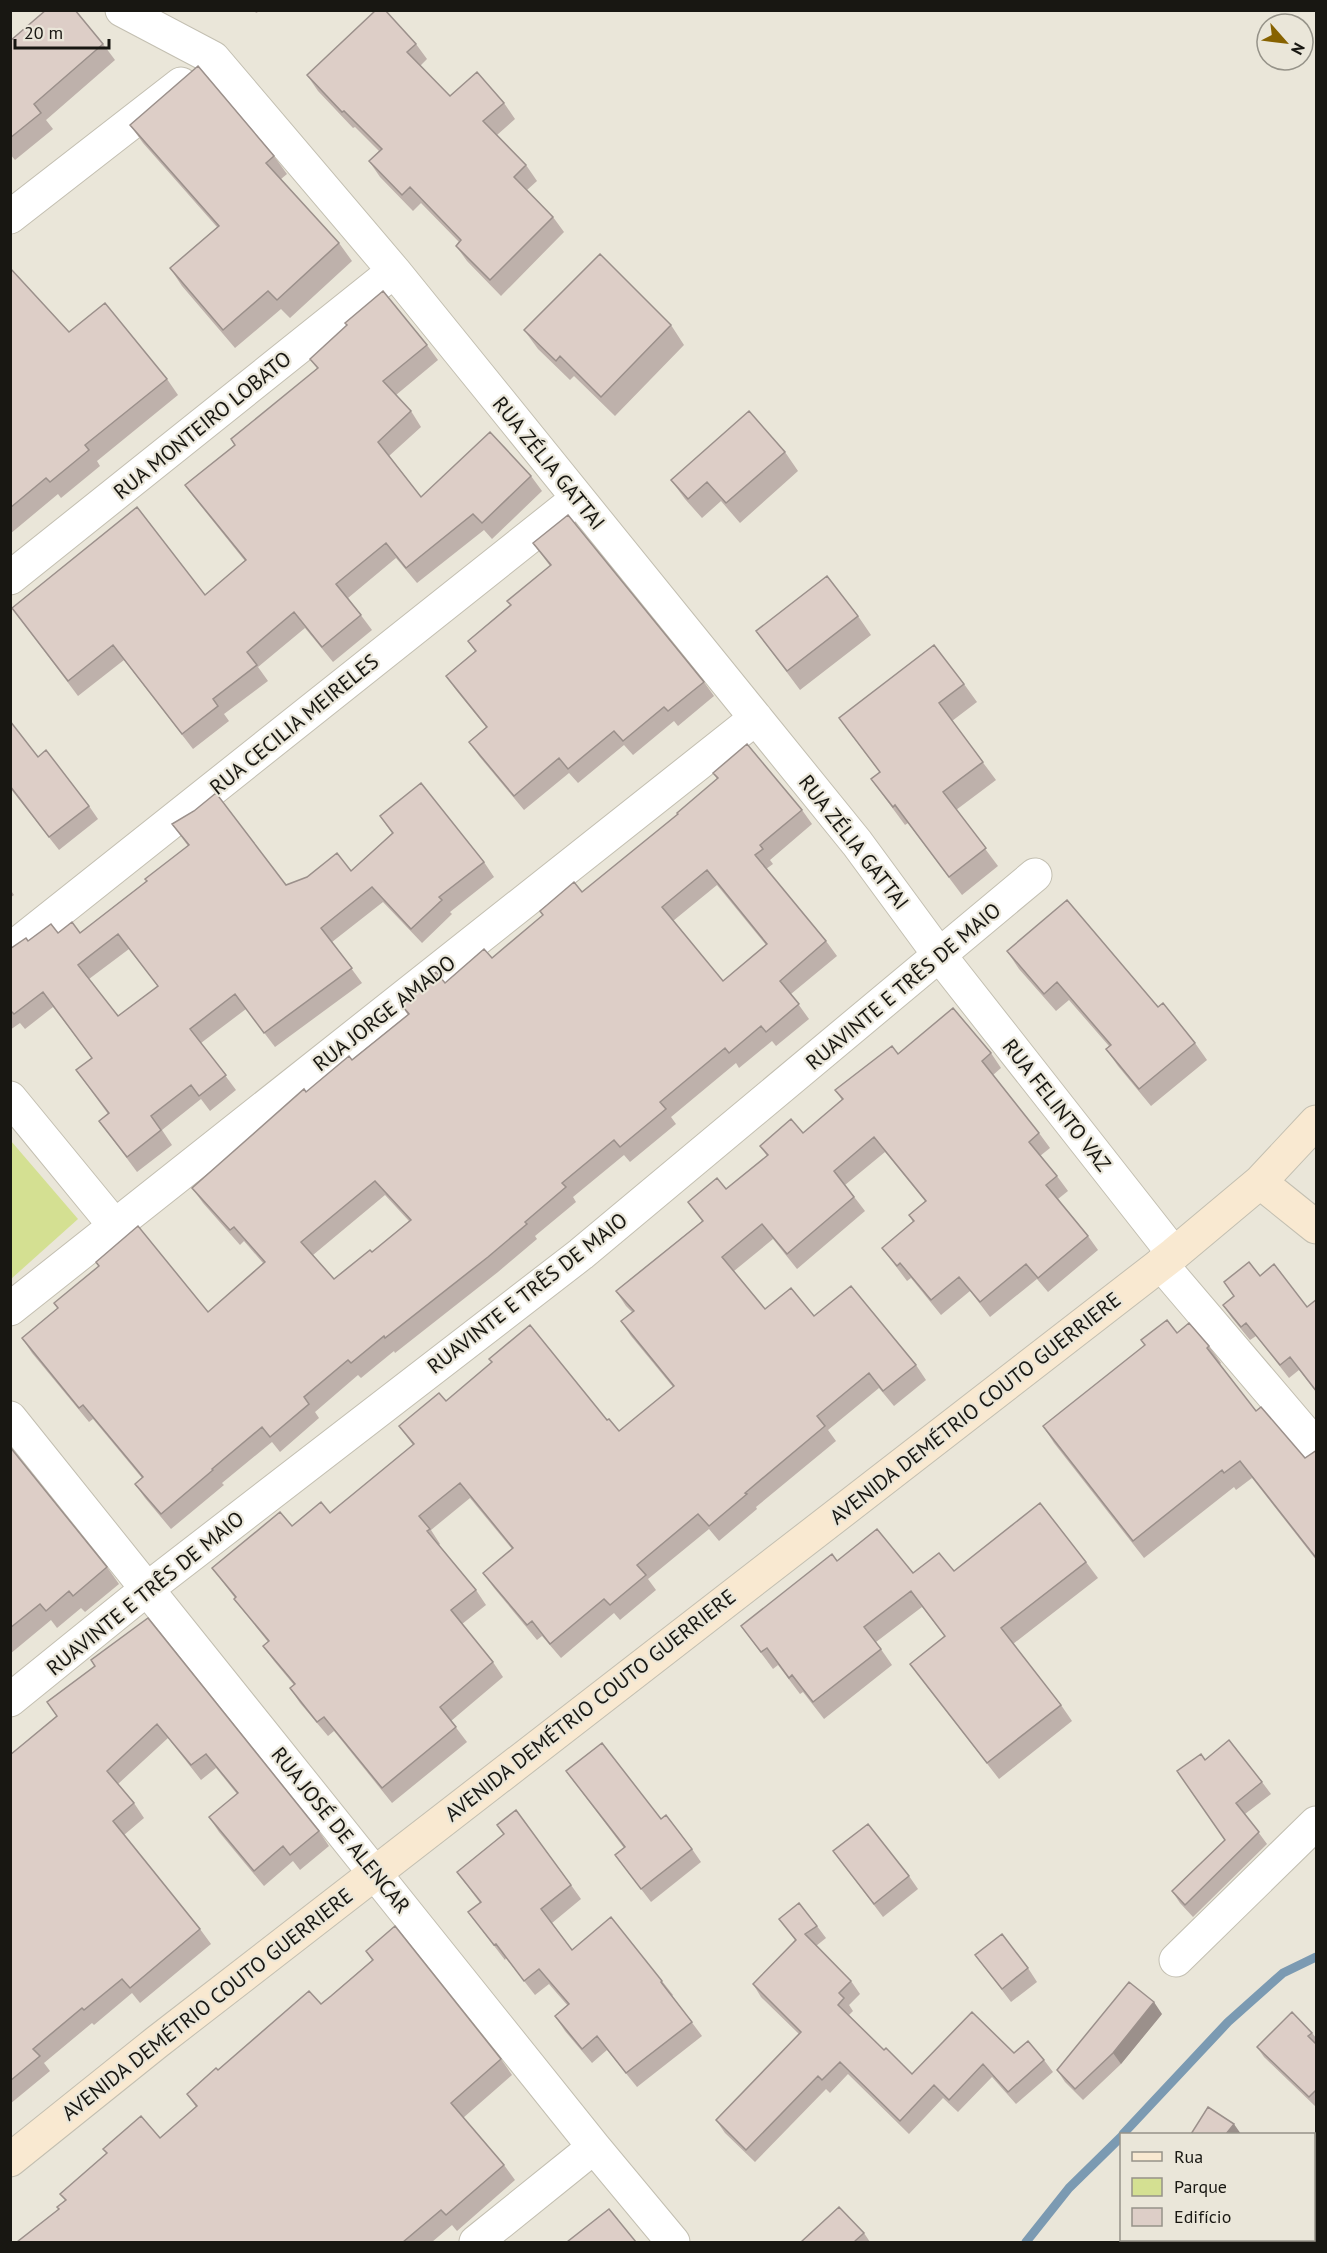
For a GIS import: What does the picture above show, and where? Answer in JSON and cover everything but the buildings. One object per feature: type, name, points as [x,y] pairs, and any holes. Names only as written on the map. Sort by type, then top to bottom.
[{"type":"main road","name":"AVENIDA DEMÉTRIO COUTO GUERRIERE","points":[[10,2160],[375,1872],[1167,1259],[1260,1182],[1317,1122]]},
{"type":"main road","points":[[1260,1182],[1317,1227]]},
{"type":"street","name":"RUA ZÉLIA GATTAI","points":[[122,10],[213,58],[394,271],[756,718],[857,843],[940,956]]},
{"type":"street","points":[[10,217],[213,58]]},
{"type":"street","name":"RUA MONTEIRO LOBATO","points":[[10,578],[394,271]]},
{"type":"street","name":"RUA CECILIA MEIRELES","points":[[10,950],[577,499]]},
{"type":"street","name":"RUA JORGE AMADO","points":[[10,1309],[756,718]]},
{"type":"street","name":"RUAVINTE E TRÊS DE MAIO","points":[[10,1700],[147,1589],[581,1254],[1035,876]]},
{"type":"street","name":"RUA FELINTO VAZ","points":[[940,956],[1167,1259],[1317,1446]]},
{"type":"street","points":[[10,1098],[115,1226]]},
{"type":"street","name":"RUA JOSÉ DE ALENCAR","points":[[10,1418],[594,2148],[673,2242]]},
{"type":"street","points":[[1176,1960],[1317,1823]]},
{"type":"street","points":[[476,2242],[594,2148]]},
{"type":"green space","points":[[11,1141],[78,1219],[10,1279]]},
{"type":"waterway","points":[[1124,2133],[1228,2022],[1283,1973],[1316,1957]]},
{"type":"waterway","points":[[1026,2242],[1069,2188],[1120,2138]]}]
